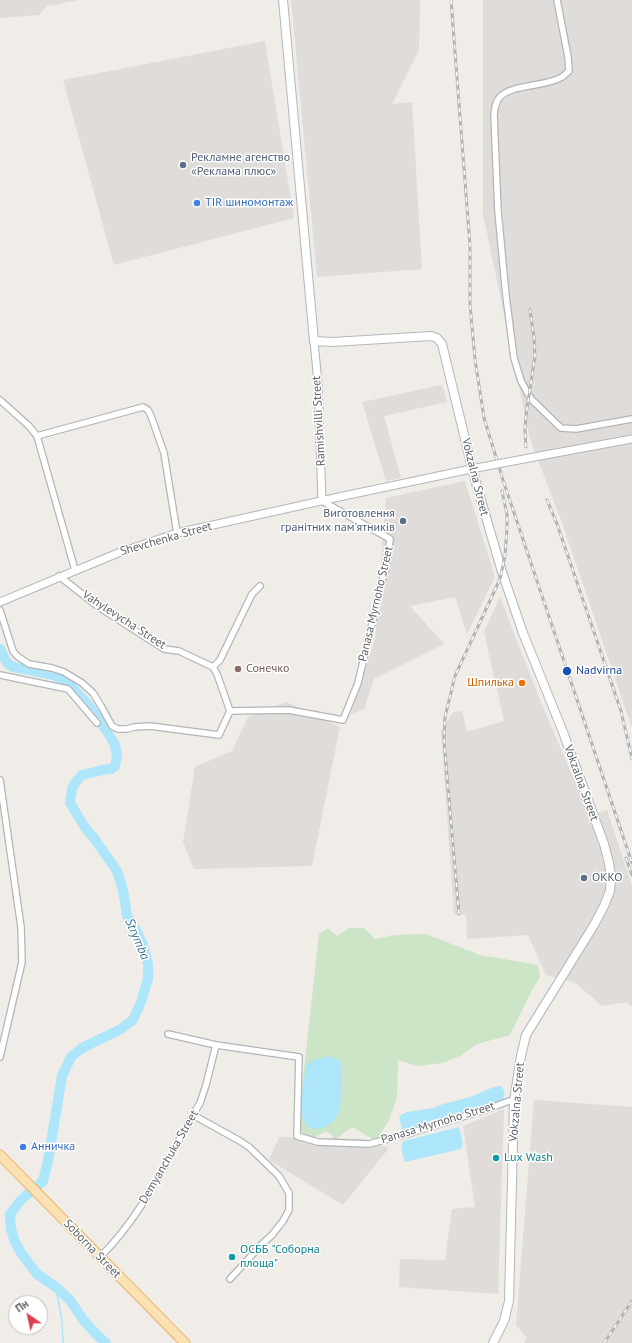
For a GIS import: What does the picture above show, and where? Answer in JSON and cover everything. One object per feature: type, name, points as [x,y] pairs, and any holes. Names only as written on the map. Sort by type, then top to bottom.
[{"type":"main road","points":[[283,0],[314,341]]},
{"type":"main road","name":"Vokzalna Street","points":[[314,341],[333,342],[431,336],[436,338],[442,344],[474,476],[500,566],[523,633],[604,844],[609,863],[611,878],[610,891],[604,906],[579,951],[526,1035],[514,1101],[509,1301],[504,1321],[493,1343]]},
{"type":"main road","name":"Soborna Street","points":[[0,1155],[185,1343]]},
{"type":"street","points":[[557,0],[568,57],[568,71],[562,77],[554,80],[506,91],[495,104],[494,115],[498,211],[506,296],[514,358],[521,381],[532,399],[561,428],[576,429],[632,419]]},
{"type":"street","name":"Ramishvilli Street","points":[[314,341],[318,383],[322,501]]},
{"type":"street","points":[[0,400],[29,426],[37,436],[75,570]]},
{"type":"street","points":[[37,436],[143,407],[148,410],[152,416],[164,453],[177,534]]},
{"type":"street","name":"Shevchenka Street","points":[[0,602],[59,576],[118,553],[177,534],[471,469],[632,439]]},
{"type":"street","name":"Panasa Myrnoho Street","points":[[230,711],[289,710],[343,720],[358,683],[388,556],[390,539],[322,501]]},
{"type":"street","name":"Vahylevycha Street","points":[[59,576],[100,608],[164,649],[179,651],[212,667]]},
{"type":"street","points":[[0,610],[10,645],[17,656],[29,664],[52,668],[64,672],[82,683],[92,693],[112,726],[118,729],[127,729],[150,726],[219,735],[230,711],[217,674],[212,667],[220,660],[252,594],[260,586]]},
{"type":"street","points":[[0,675],[68,689],[97,723]]},
{"type":"street","points":[[0,780],[21,927],[22,962],[0,1057]]},
{"type":"street","points":[[168,1034],[216,1045]]},
{"type":"street","name":"Panasa Myrnoho Street","points":[[216,1045],[299,1057],[297,1136],[318,1142],[369,1144],[488,1110],[509,1101],[514,1101]]},
{"type":"street","name":"Demyanchuka Street","points":[[100,1257],[116,1241],[136,1213],[166,1164],[200,1103],[216,1045]]},
{"type":"street","points":[[193,1115],[249,1147],[279,1176],[289,1193],[289,1210],[283,1221],[272,1235],[230,1278]]},
{"type":"shaded area","points":[[0,0],[80,0],[47,6],[39,15],[0,18]]},
{"type":"shaded area","points":[[291,0],[420,0],[419,50],[392,104],[412,102],[422,269],[317,277]]},
{"type":"shaded area","points":[[483,0],[632,0],[632,728],[561,520],[530,439],[483,214]]},
{"type":"shaded area","points":[[265,41],[294,218],[114,265],[63,80]]},
{"type":"shaded area","points":[[442,385],[447,402],[384,416],[401,478],[386,481],[362,402]]},
{"type":"shaded area","points":[[465,481],[495,577],[467,634],[455,597],[410,606],[444,644],[374,679],[364,709],[350,715],[375,639],[386,498]]},
{"type":"shaded area","points":[[500,597],[542,705],[590,816],[607,810],[632,886],[632,1007],[627,1002],[602,1006],[574,982],[546,975],[528,935],[467,939],[466,915],[454,915],[441,731],[453,712],[462,711],[467,732],[504,721],[484,632]]},
{"type":"shaded area","points":[[286,702],[340,727],[312,866],[194,869],[183,842],[195,767],[232,751],[248,717]]},
{"type":"shaded area","points":[[534,1100],[632,1107],[632,1343],[524,1343],[527,1338],[516,1325]]},
{"type":"shaded area","points":[[504,1109],[498,1294],[399,1287],[400,1259],[445,1260],[452,1209],[475,1207],[463,1126]]},
{"type":"shaded area","points":[[279,1137],[362,1139],[389,1148],[343,1205],[269,1160]]},
{"type":"green space","points":[[328,928],[337,936],[349,928],[364,928],[375,939],[395,935],[426,934],[480,955],[538,965],[540,977],[510,1035],[477,1044],[460,1056],[442,1063],[417,1066],[398,1060],[397,1097],[389,1120],[376,1141],[354,1128],[349,1129],[335,1140],[331,1134],[326,1131],[307,1142],[298,1125],[319,934]]},
{"type":"water","points":[[330,1056],[341,1063],[340,1106],[337,1117],[332,1122],[323,1128],[313,1129],[305,1124],[302,1112],[302,1092],[306,1066],[313,1060]]},
{"type":"water","points":[[501,1086],[505,1094],[500,1102],[403,1135],[399,1116],[407,1112],[434,1108],[470,1097],[494,1087]]},
{"type":"water","points":[[459,1127],[463,1144],[461,1149],[405,1162],[402,1154],[404,1141]]},
{"type":"waterway","name":"Strymba","points":[[0,649],[7,663],[13,667],[54,675],[69,684],[91,708],[108,733],[115,745],[117,756],[115,766],[111,769],[82,775],[72,789],[70,803],[86,829],[117,871],[123,890],[127,916],[143,945],[148,964],[148,979],[141,1002],[133,1020],[121,1029],[82,1048],[71,1057],[62,1076],[48,1161],[43,1181],[21,1200],[10,1214],[11,1229],[15,1242],[21,1253],[37,1274],[56,1287],[70,1300],[84,1321],[106,1343]]},
{"type":"waterway","points":[[56,1287],[62,1322],[63,1343]]},
{"type":"railway","points":[[451,0],[470,246],[470,305],[475,359],[484,418],[503,480],[632,863]]},
{"type":"railway","points":[[526,447],[526,415],[535,356],[530,310]]},
{"type":"railway","points":[[459,914],[444,739],[445,717],[455,676],[500,579],[505,556],[507,528],[507,515],[502,491]]},
{"type":"railway","points":[[547,500],[557,524],[621,711],[632,759]]},
{"type":"railway","points":[[626,858],[632,875]]},
{"type":"railway","points":[[604,1343],[632,1301]]},
{"type":"place","name":"Рекламне агенство «Реклама плюс»","points":[[183,165]]},
{"type":"place","name":"TIR шиномонтаж","points":[[197,203]]},
{"type":"place","name":"Виготовлення гранітних пам'ятників","points":[[403,521]]},
{"type":"place","name":"Сонечко","points":[[238,669]]},
{"type":"place","name":"Nadvirna","points":[[567,671]]},
{"type":"place","name":"Шпилька","points":[[522,683]]},
{"type":"place","name":"OKKO","points":[[584,878]]},
{"type":"place","name":"Анничка","points":[[23,1147]]},
{"type":"place","name":"Lux Wash","points":[[496,1158]]},
{"type":"place","name":"ОСББ \"Соборна площа\"","points":[[232,1257]]}]
